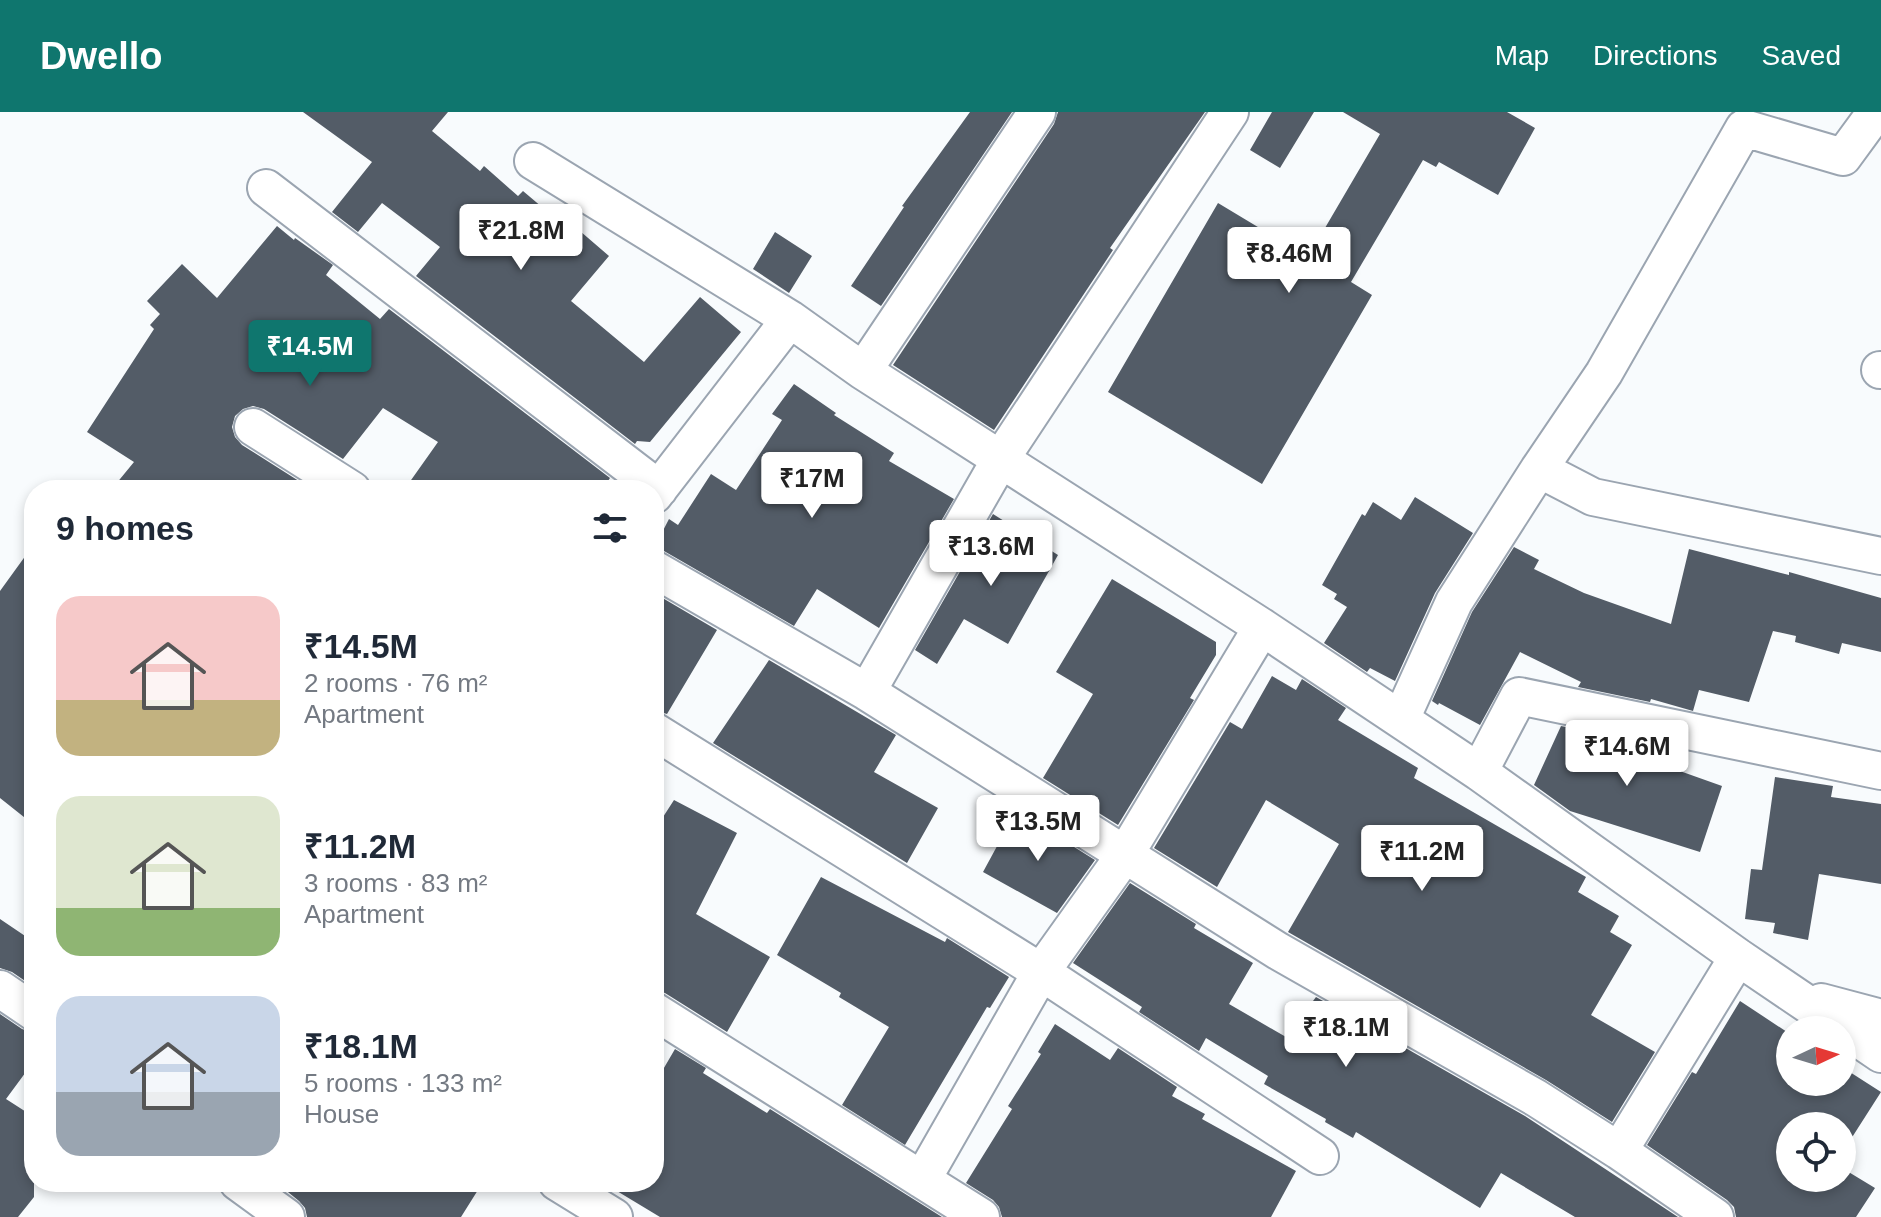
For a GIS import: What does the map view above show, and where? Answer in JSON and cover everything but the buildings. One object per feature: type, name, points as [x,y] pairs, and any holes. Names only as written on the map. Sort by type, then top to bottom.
[{"type":"street","points":[[863,371],[1037,112]]},
{"type":"street","points":[[867,692],[1000,460],[1230,112]]},
{"type":"street","points":[[1401,719],[1454,602],[1604,373],[1744,128],[1843,157],[1876,112]]},
{"type":"street","points":[[533,161],[790,319],[863,371],[1401,719],[1881,1054]]},
{"type":"street","points":[[266,188],[642,480]]},
{"type":"street","points":[[664,483],[790,319]]},
{"type":"street","points":[[253,427],[336,480]]},
{"type":"street","points":[[1539,469],[1593,497],[1881,556]]},
{"type":"street","points":[[664,575],[867,692],[1278,951],[1536,1098],[1715,1217]]},
{"type":"street","points":[[922,1180],[1041,972],[1126,853],[1262,627]]},
{"type":"street","points":[[1479,772],[1519,696],[1881,771]]},
{"type":"street","points":[[664,737],[1041,972],[1320,1156]]},
{"type":"street","points":[[1619,1151],[1738,957]]},
{"type":"street","points":[[0,989],[24,1005]]},
{"type":"street","points":[[1798,996],[1881,1018]]},
{"type":"street","points":[[664,1017],[981,1217]]},
{"type":"street","points":[[252,1192],[286,1217]]},
{"type":"street","points":[[573,1192],[614,1217]]}]
